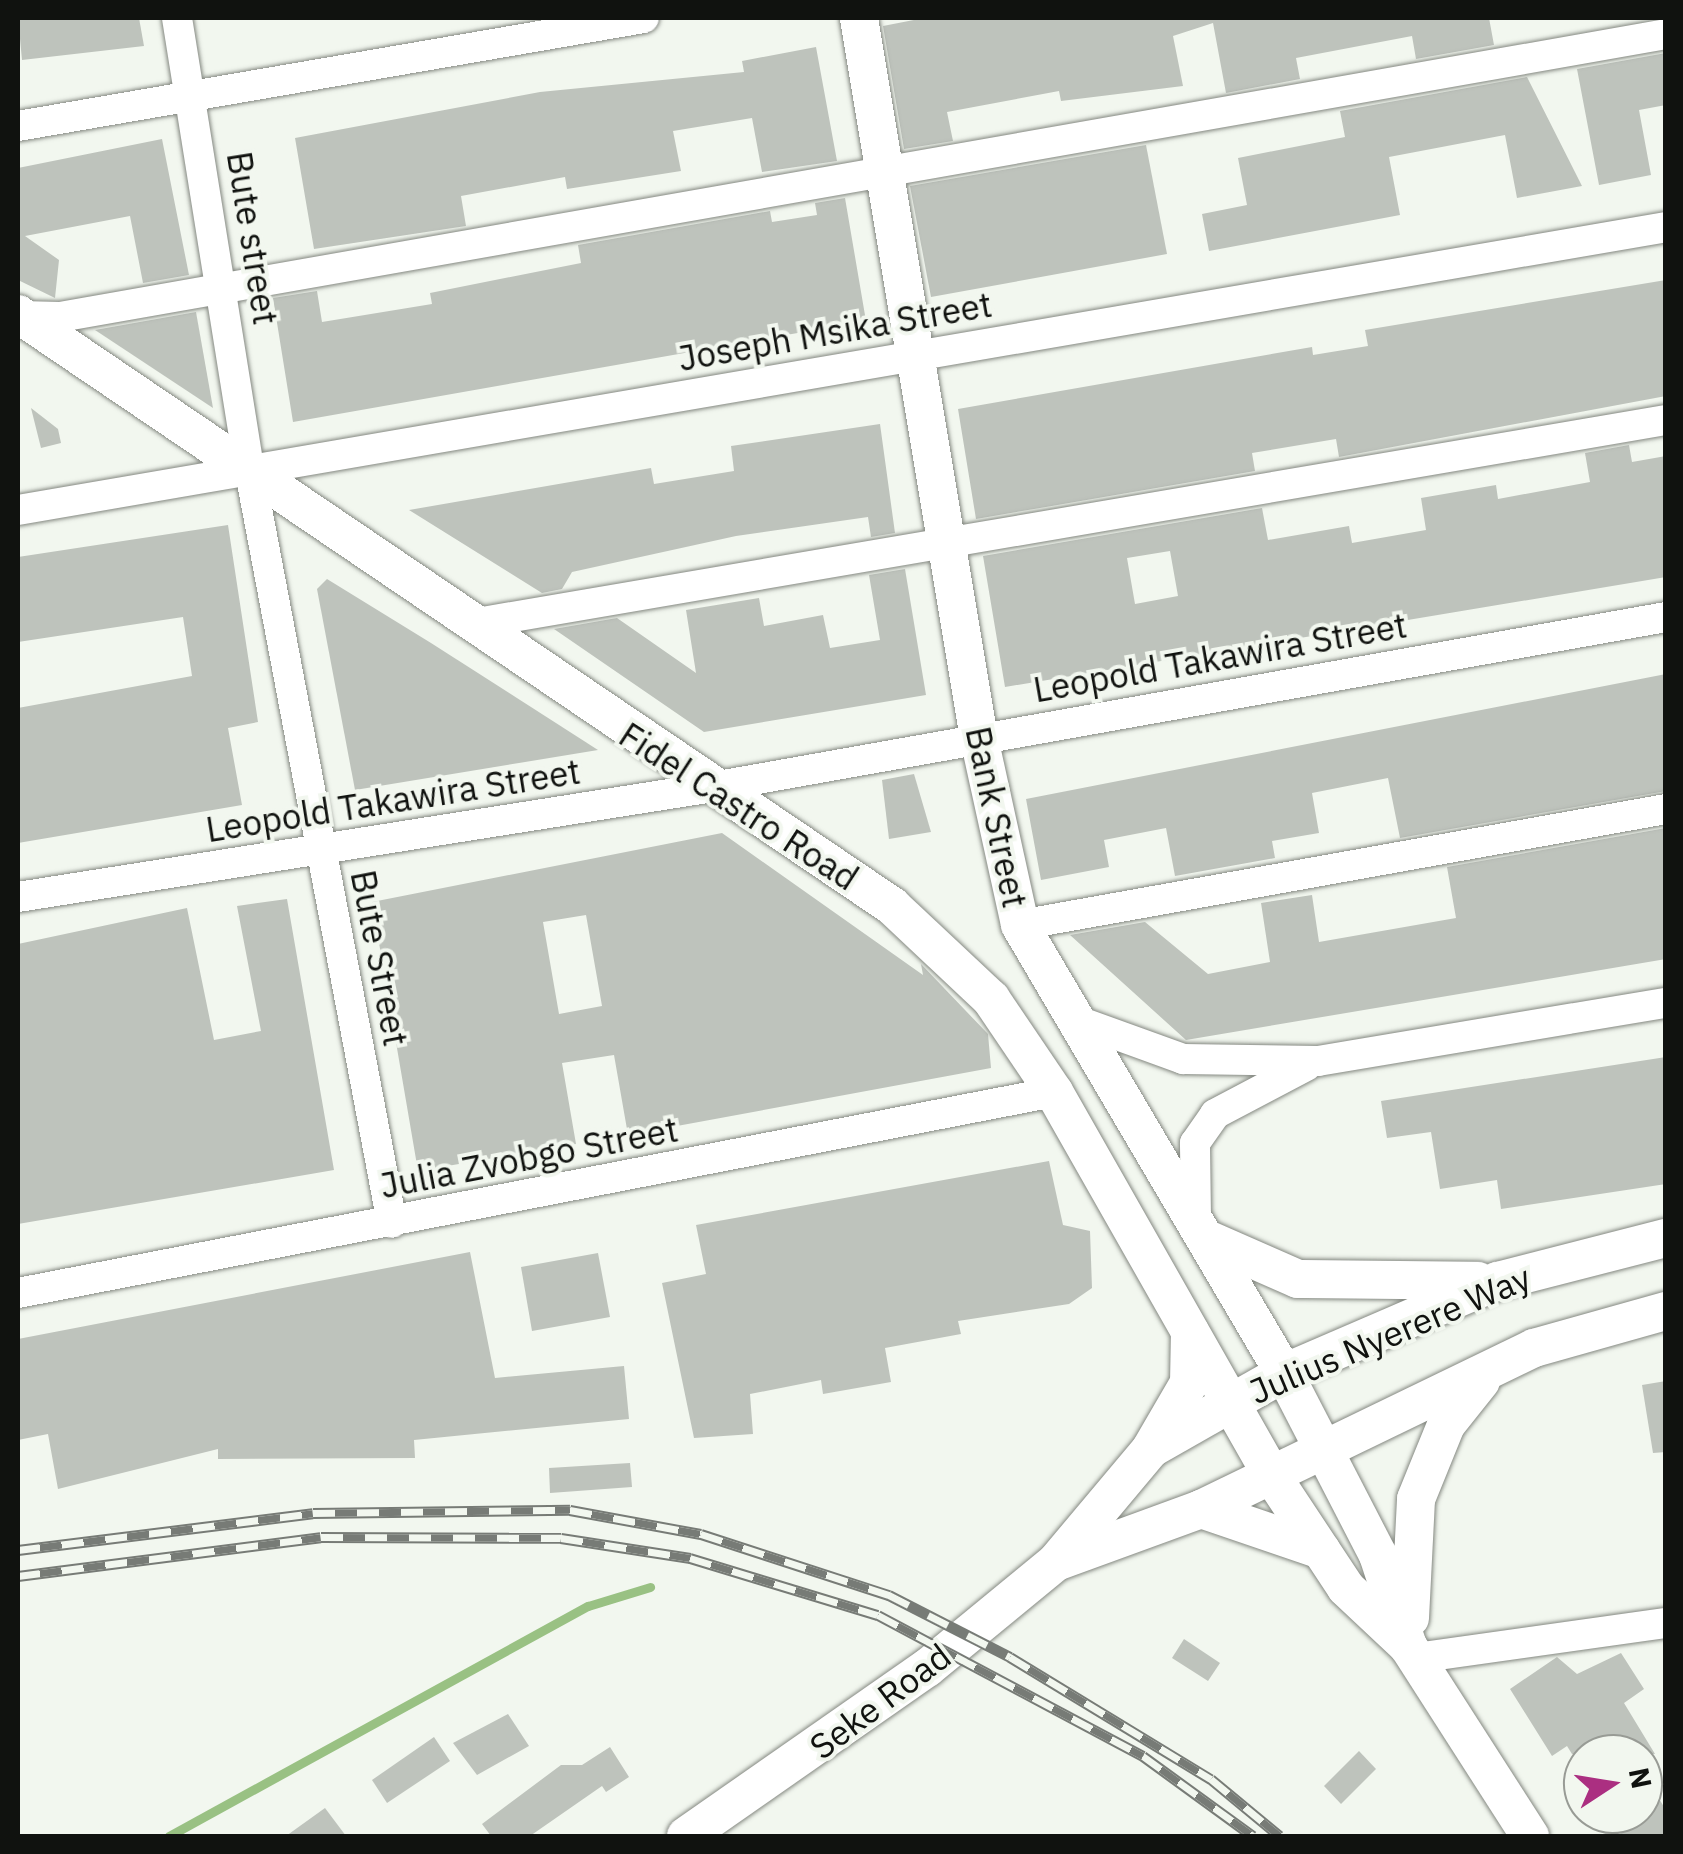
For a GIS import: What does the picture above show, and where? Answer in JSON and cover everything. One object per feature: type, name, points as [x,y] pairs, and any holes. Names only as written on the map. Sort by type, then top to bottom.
[{"type":"main road","name":"Bank Street","points":[[859,18],[979,738],[1020,925],[1203,1229],[1284,1373],[1378,1555],[1412,1652]]},
{"type":"main road","name":"Fidel Castro Road","points":[[18,315],[707,788],[892,906],[991,999],[1054,1092],[1272,1476],[1364,1609],[1412,1652]]},
{"type":"main road","points":[[1203,1229],[1298,1278],[1498,1281]]},
{"type":"main road","name":"Julius Nyerere Way","points":[[1150,1450],[1284,1373],[1498,1281],[1666,1238]]},
{"type":"main road","name":"Julius Nyerere Way","points":[[1056,1562],[1202,1509],[1322,1449],[1584,1329],[1666,1310]]},
{"type":"main road","points":[[1056,1562],[1150,1450],[1189,1383],[1190,1330]]},
{"type":"main road","points":[[1488,1374],[1446,1425],[1416,1499],[1412,1652],[1530,1836]]},
{"type":"main road","points":[[1202,1509],[1321,1550]]},
{"type":"main road","name":"Seke Road","points":[[691,1835],[927,1668],[1056,1562]]},
{"type":"street","name":"Bute street","points":[[177,18],[225,286],[250,472]]},
{"type":"street","points":[[18,126],[644,18]]},
{"type":"street","points":[[18,315],[225,286],[884,166],[1666,34]]},
{"type":"street","name":"Joseph Msika Street","points":[[18,510],[1666,227]]},
{"type":"street","points":[[471,624],[1666,420]]},
{"type":"street","name":"Bute Street","points":[[250,472],[392,1223]]},
{"type":"street","name":"Leopold Takawira Street","points":[[18,897],[707,788],[1666,617]]},
{"type":"street","points":[[1020,925],[1666,810]]},
{"type":"street","points":[[1081,1022],[1183,1058],[1318,1061],[1666,1003]]},
{"type":"street","points":[[1203,1229],[1195,1144],[1216,1114],[1318,1061]]},
{"type":"street","name":"Julia Zvobgo Street","points":[[18,1293],[1054,1092]]},
{"type":"street","points":[[1412,1652],[1666,1623]]},
{"type":"building","points":[[18,18],[139,18],[144,46],[22,60]]},
{"type":"building","points":[[924,18],[1489,18],[1494,45],[1416,59],[1412,36],[1296,58],[1300,79],[1226,93],[1213,23],[1173,36],[1183,86],[1061,101],[1059,91],[947,112],[953,141],[904,149],[883,26]]},
{"type":"building","points":[[816,47],[837,161],[762,172],[752,118],[673,131],[681,171],[567,189],[565,177],[461,196],[466,226],[314,249],[295,138],[540,92],[744,72],[742,61]]},
{"type":"building","points":[[1666,53],[1666,105],[1639,110],[1651,175],[1599,185],[1577,69]]},
{"type":"building","points":[[1527,77],[1582,186],[1517,198],[1505,135],[1389,157],[1400,215],[1209,251],[1202,214],[1247,205],[1238,158],[1345,137],[1340,111]]},
{"type":"building","points":[[162,139],[189,275],[143,283],[130,216],[25,236],[59,260],[55,298],[18,280],[18,168]]},
{"type":"building","points":[[1146,145],[1167,254],[931,297],[910,186]]},
{"type":"building","points":[[845,198],[866,321],[293,422],[273,298],[317,291],[322,322],[432,304],[430,293],[581,263],[578,245],[770,211],[772,222],[817,215],[815,203]]},
{"type":"building","points":[[1666,280],[1666,396],[1339,457],[1336,439],[1252,453],[1255,471],[976,519],[958,409],[1312,347],[1313,355],[1368,346],[1365,330]]},
{"type":"building","points":[[196,312],[213,408],[95,330]]},
{"type":"building","points":[[31,408],[58,429],[61,443],[41,448]]},
{"type":"building","points":[[880,424],[895,533],[871,537],[868,517],[736,536],[572,572],[562,589],[542,593],[409,510],[651,468],[654,484],[734,471],[731,446]]},
{"type":"building","points":[[1629,445],[1632,462],[1666,456],[1666,577],[1005,687],[983,556],[1262,508],[1268,540],[1349,526],[1352,543],[1426,530],[1421,498],[1496,485],[1498,499],[1590,482],[1585,453]],"holes":[[[1170,551],[1178,596],[1135,604],[1127,558]]]},
{"type":"building","points":[[228,525],[258,722],[228,728],[242,805],[18,843],[18,708],[192,676],[183,617],[18,642],[18,557]]},
{"type":"building","points":[[905,569],[926,695],[704,732],[554,629],[617,618],[696,673],[686,610],[759,598],[764,626],[823,615],[830,648],[880,640],[869,575]]},
{"type":"building","points":[[327,579],[598,750],[355,790],[317,589]]},
{"type":"building","points":[[1666,674],[1666,791],[1400,838],[1388,778],[1312,793],[1319,833],[1272,841],[1275,858],[1175,876],[1166,828],[1104,840],[1109,867],[1041,880],[1026,799]]},
{"type":"building","points":[[914,774],[931,832],[889,839],[882,780]]},
{"type":"building","points":[[1666,828],[1666,959],[1186,1040],[1070,935],[1145,922],[1208,974],[1270,962],[1261,903],[1312,895],[1319,942],[1456,918],[1447,867]]},
{"type":"building","points":[[722,833],[923,975],[921,964],[988,1034],[991,1068],[628,1135],[614,1055],[562,1063],[576,1144],[418,1171],[372,902]],"holes":[[[586,915],[602,1006],[559,1014],[543,922]]]},
{"type":"building","points":[[287,899],[334,1170],[18,1224],[18,944],[187,908],[214,1040],[261,1031],[237,906]]},
{"type":"building","points":[[1666,1057],[1666,1184],[1501,1209],[1497,1180],[1440,1189],[1431,1132],[1387,1138],[1381,1101]]},
{"type":"building","points":[[1049,1161],[1063,1225],[1090,1231],[1092,1288],[1069,1304],[958,1321],[961,1334],[885,1348],[891,1382],[823,1394],[821,1380],[750,1394],[753,1434],[694,1438],[662,1283],[706,1274],[696,1225]]},
{"type":"building","points":[[470,1252],[495,1378],[624,1366],[629,1419],[414,1440],[415,1458],[218,1459],[218,1449],[58,1489],[48,1434],[18,1440],[18,1339]]},
{"type":"building","points":[[598,1253],[610,1317],[532,1331],[521,1267]]},
{"type":"building","points":[[1666,1381],[1666,1452],[1653,1453],[1642,1385]]},
{"type":"building","points":[[630,1463],[632,1487],[550,1493],[549,1468]]},
{"type":"building","points":[[1184,1639],[1220,1663],[1208,1681],[1172,1658]]},
{"type":"building","points":[[1621,1653],[1644,1689],[1624,1703],[1643,1734],[1563,1734],[1563,1749],[1552,1756],[1510,1689],[1557,1657],[1577,1674]]},
{"type":"building","points":[[508,1714],[529,1746],[477,1775],[453,1743]]},
{"type":"building","points":[[434,1737],[450,1761],[387,1803],[372,1780]]},
{"type":"building","points":[[610,1747],[629,1777],[606,1792],[602,1786],[530,1836],[491,1836],[482,1824],[561,1765],[582,1765]]},
{"type":"building","points":[[1359,1751],[1376,1769],[1341,1804],[1324,1786]]},
{"type":"building","points":[[1663,1805],[1666,1810],[1666,1836],[1616,1836],[1663,1834]]},
{"type":"building","points":[[325,1808],[346,1836],[286,1836]]},
{"type":"waterway","points":[[169,1836],[588,1606],[650,1587]]},
{"type":"railway","points":[[18,1550],[313,1513],[570,1510],[701,1534],[889,1595],[1010,1657],[1211,1779],[1280,1836]]},
{"type":"railway","points":[[18,1576],[321,1537],[561,1538],[690,1558],[878,1615],[1143,1756],[1253,1836]]}]
